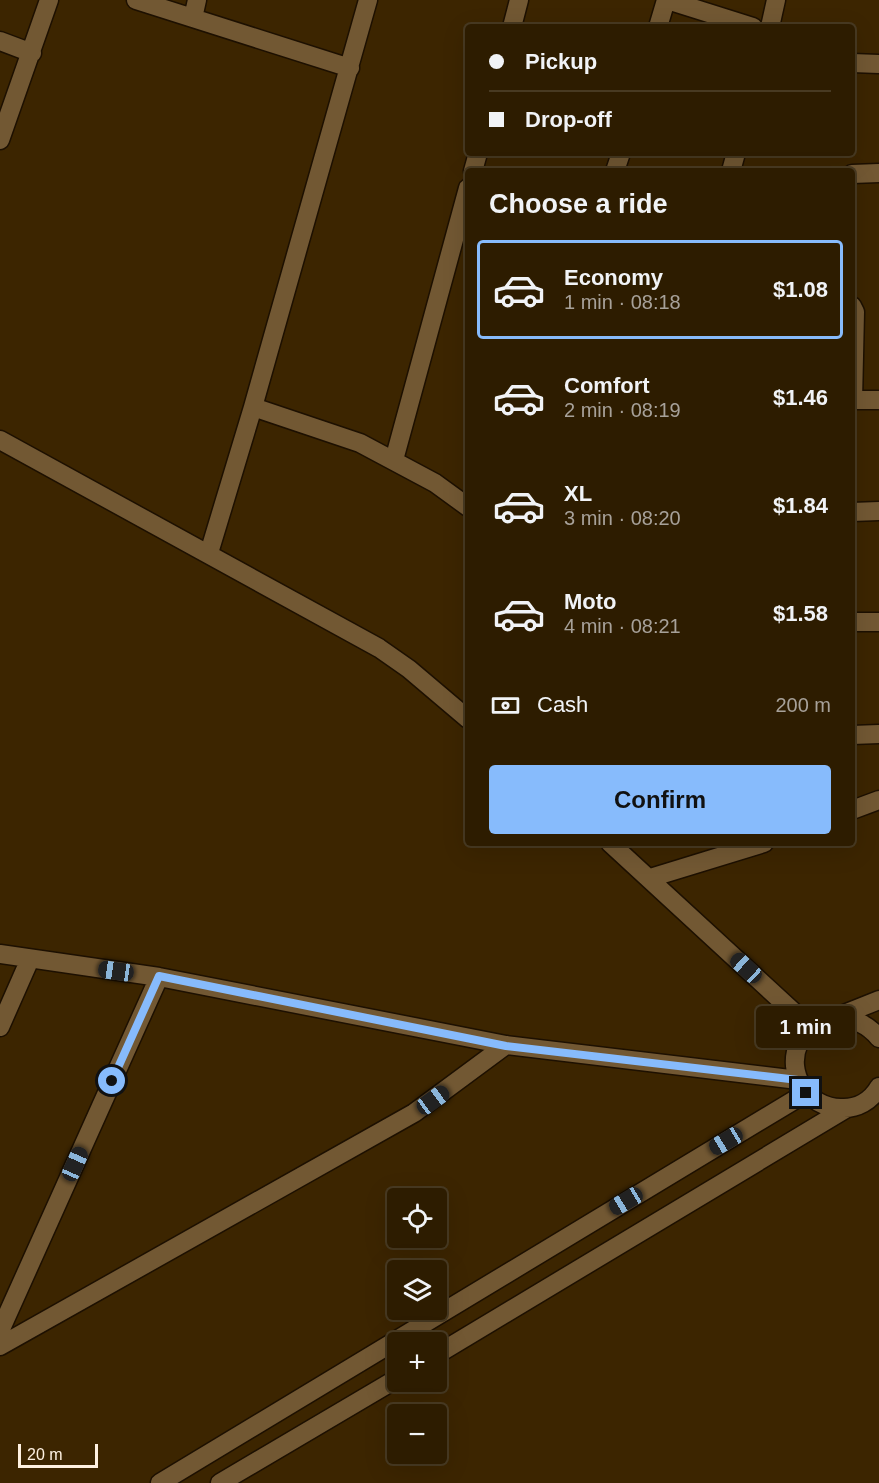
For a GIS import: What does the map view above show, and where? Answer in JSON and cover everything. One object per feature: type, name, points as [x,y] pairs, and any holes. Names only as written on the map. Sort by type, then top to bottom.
[{"type":"street","points":[[0,140],[49,0]]},
{"type":"street","points":[[136,0],[195,9],[350,68]]},
{"type":"street","points":[[209,553],[253,407],[368,0]]},
{"type":"street","points":[[513,24],[519,0]]},
{"type":"street","points":[[659,24],[667,0],[743,24]]},
{"type":"street","points":[[771,24],[776,0]]},
{"type":"street","points":[[0,41],[32,53]]},
{"type":"street","points":[[855,63],[879,64]]},
{"type":"street","points":[[855,174],[879,173]]},
{"type":"street","points":[[394,460],[465,199]]},
{"type":"street","points":[[855,400],[879,400]]},
{"type":"street","points":[[253,407],[360,443],[435,483],[465,505]]},
{"type":"street","points":[[0,440],[379,648],[409,669],[465,716]]},
{"type":"street","points":[[855,512],[879,511]]},
{"type":"street","points":[[855,622],[879,622]]},
{"type":"street","points":[[855,735],[879,734]]},
{"type":"street","points":[[855,809],[879,800]]},
{"type":"street","points":[[613,846],[811,1028]]},
{"type":"street","points":[[650,878],[753,846]]},
{"type":"street","points":[[0,954],[159,976],[506,1046],[802,1086]]},
{"type":"street","points":[[0,1027],[30,959]]},
{"type":"street","points":[[0,1331],[159,976]]},
{"type":"street","points":[[848,1108],[832,1108],[818,1103],[802,1086],[795,1061],[800,1043],[811,1028],[823,1020],[838,1017],[879,1000]]},
{"type":"street","points":[[838,1017],[855,1019],[870,1027],[879,1038]]},
{"type":"street","points":[[0,1346],[414,1113],[506,1046]]},
{"type":"street","points":[[160,1483],[802,1086]]},
{"type":"street","points":[[447,1348],[848,1108],[862,1104],[877,1094]]},
{"type":"street","points":[[220,1483],[387,1384]]},
{"type":"route","points":[[112,1081],[159,976],[506,1046],[798,1080],[806,1093]]}]
